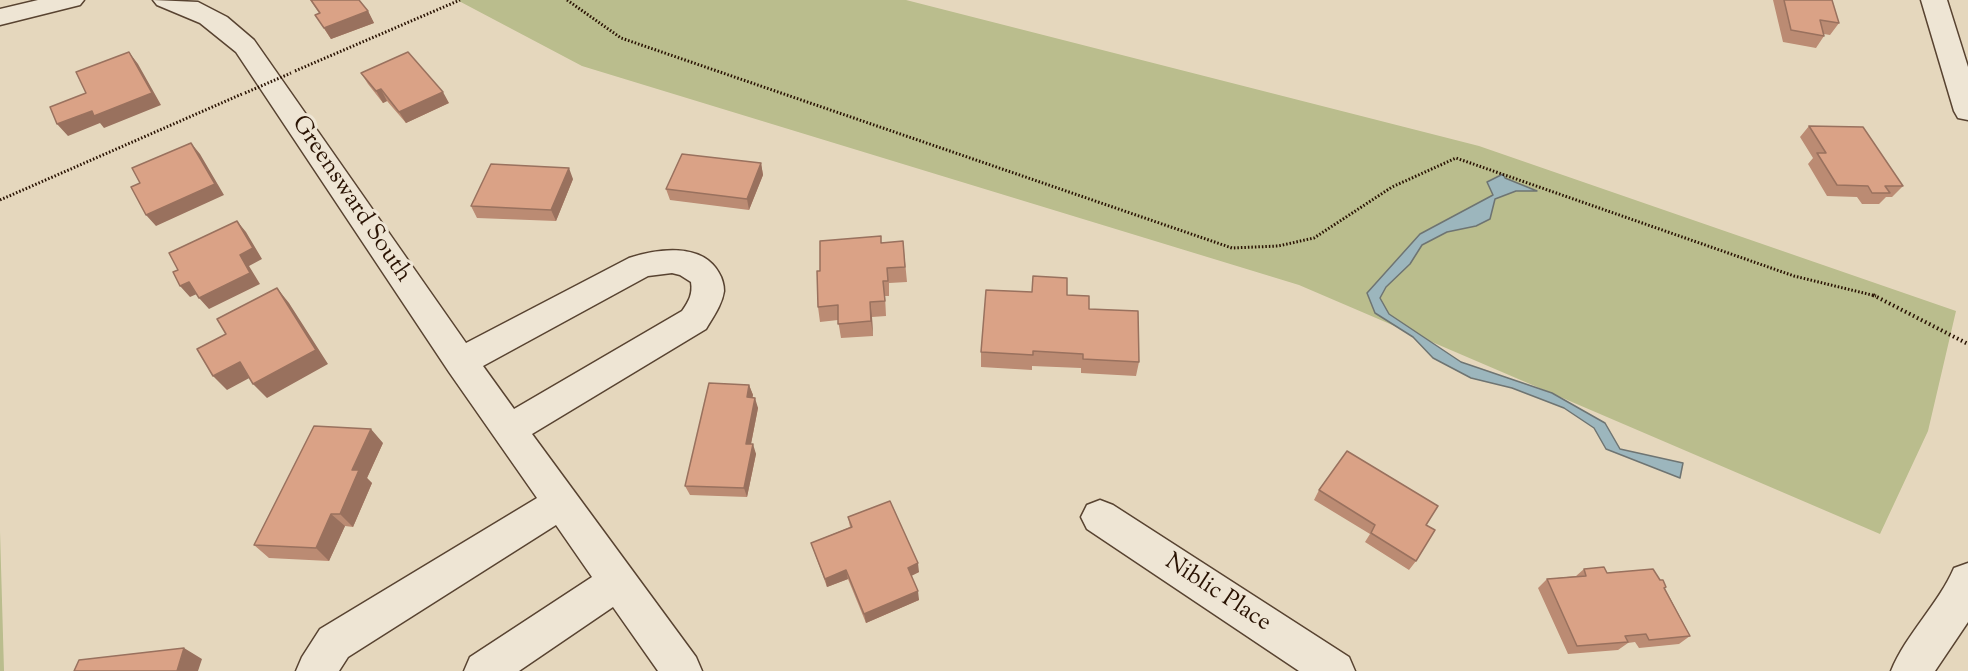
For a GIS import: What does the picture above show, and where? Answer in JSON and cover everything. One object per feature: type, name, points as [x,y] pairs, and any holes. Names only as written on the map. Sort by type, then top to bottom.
[{"type":"street","points":[[0,17],[71,0]]},
{"type":"street","name":"Greensward South","points":[[166,0],[188,5],[208,16],[229,29],[245,46],[461,362],[562,502]]},
{"type":"street","points":[[1934,0],[1968,111]]},
{"type":"street","points":[[461,362],[640,266],[654,261],[677,261],[693,266],[704,276],[709,292],[705,307],[694,320],[510,429]]},
{"type":"street","points":[[316,671],[334,643],[562,502],[682,671]]},
{"type":"street","name":"Niblic Place","points":[[1100,517],[1335,671]]},
{"type":"street","points":[[484,671],[619,581]]},
{"type":"street","points":[[1911,671],[1959,602],[1968,582]]},
{"type":"path","points":[[0,200],[460,0]]},
{"type":"path","points":[[567,0],[621,38],[1232,248],[1278,246],[1314,238],[1392,187],[1456,158],[1794,276],[1871,294],[1968,344]]},
{"type":"green space","points":[[457,0],[906,0],[1479,146],[1956,311],[1928,431],[1880,534],[1299,285],[582,66]]},
{"type":"green space","points":[[0,531],[4,671],[0,671]]},
{"type":"water","points":[[1503,174],[1505,178],[1537,191],[1516,191],[1495,199],[1490,219],[1476,226],[1447,232],[1422,245],[1410,264],[1386,287],[1380,298],[1389,314],[1461,362],[1552,393],[1605,423],[1620,449],[1683,463],[1680,478],[1606,449],[1594,428],[1564,408],[1512,388],[1471,378],[1433,358],[1413,337],[1375,313],[1367,293],[1420,234],[1493,195],[1487,182]]},
{"type":"building","points":[[311,0],[359,0],[368,11],[324,28],[315,15],[320,13]]},
{"type":"building","points":[[1784,0],[1832,0],[1839,23],[1820,20],[1824,36],[1791,30]]},
{"type":"building","points":[[129,52],[152,93],[94,116],[92,111],[57,124],[50,107],[86,93],[76,72]]},
{"type":"building","points":[[408,52],[443,92],[399,112],[381,89],[376,91],[361,73]]},
{"type":"building","points":[[1809,126],[1863,127],[1903,186],[1885,186],[1890,193],[1872,193],[1868,186],[1837,185],[1817,153],[1826,153]]},
{"type":"building","points":[[191,143],[215,184],[146,215],[131,187],[140,183],[132,168]]},
{"type":"building","points":[[682,154],[761,163],[747,199],[666,189]]},
{"type":"building","points":[[491,164],[569,168],[551,210],[471,206]]},
{"type":"building","points":[[237,221],[253,248],[240,255],[250,273],[199,298],[189,282],[180,286],[173,272],[178,270],[169,253]]},
{"type":"building","points":[[881,236],[881,243],[903,241],[905,267],[887,268],[888,281],[883,281],[885,301],[870,302],[871,321],[838,324],[838,305],[818,307],[817,271],[820,271],[820,241]]},
{"type":"building","points":[[1033,276],[1067,278],[1067,295],[1089,296],[1089,309],[1138,311],[1139,362],[1083,359],[1083,354],[1033,351],[1033,355],[981,352],[986,290],[1032,292]]},
{"type":"building","points":[[277,288],[316,350],[253,384],[240,362],[213,376],[197,349],[226,334],[217,319]]},
{"type":"building","points":[[709,383],[749,385],[747,397],[755,398],[746,444],[753,444],[744,488],[685,486]]},
{"type":"building","points":[[314,426],[371,429],[352,470],[359,470],[340,514],[331,514],[316,548],[254,545]]},
{"type":"building","points":[[1347,451],[1438,506],[1426,525],[1435,530],[1416,561],[1371,533],[1375,525],[1319,490]]},
{"type":"building","points":[[890,501],[918,563],[908,568],[918,591],[864,614],[846,570],[825,579],[811,543],[852,527],[848,517]]},
{"type":"building","points":[[1604,567],[1607,573],[1653,569],[1660,580],[1663,580],[1666,587],[1664,588],[1690,636],[1649,640],[1646,634],[1625,636],[1628,642],[1577,646],[1547,579],[1586,576],[1584,569]]},
{"type":"building","points":[[184,648],[177,671],[74,671],[79,660]]}]
